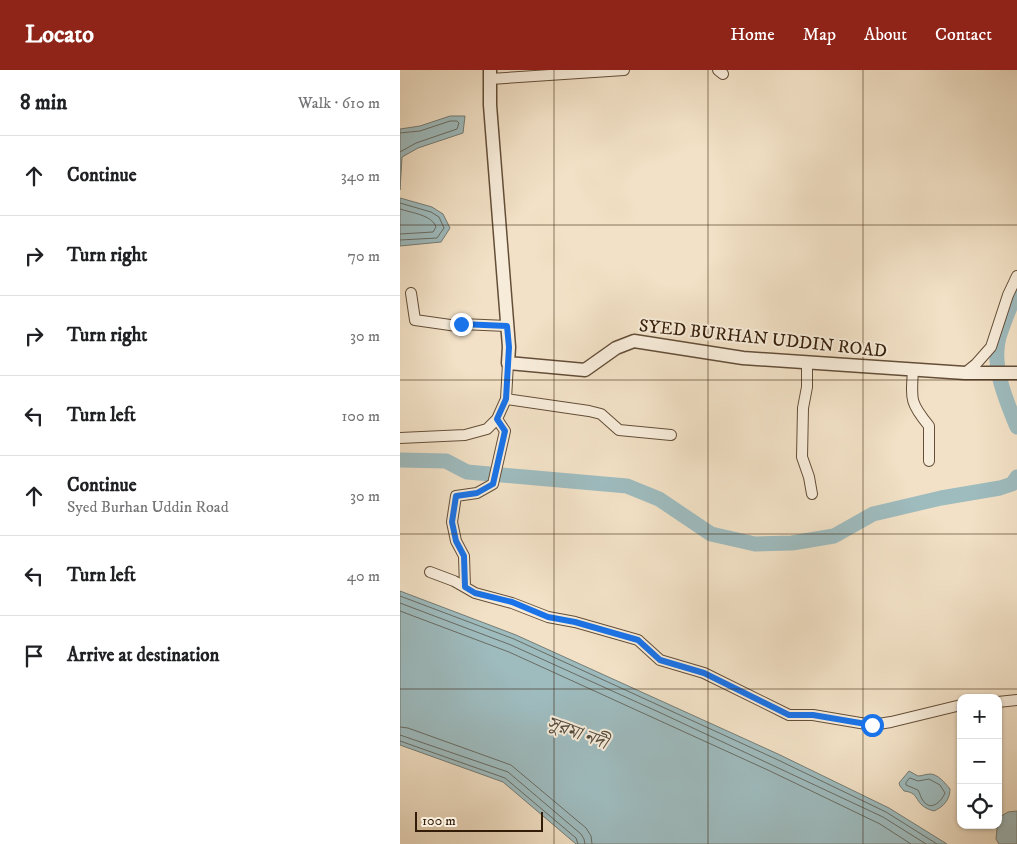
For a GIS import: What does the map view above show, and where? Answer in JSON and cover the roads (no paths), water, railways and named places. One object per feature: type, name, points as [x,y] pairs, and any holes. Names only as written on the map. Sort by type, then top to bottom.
[{"type":"street","points":[[400,438],[465,435],[487,429],[497,419],[506,399],[508,363],[507,326],[490,105],[490,74],[624,70]]},
{"type":"street","points":[[968,373],[991,347],[1008,295],[1017,276]]},
{"type":"street","points":[[412,293],[415,320],[457,326],[461,324],[507,326]]},
{"type":"street","name":"SYED BURHAN UDDIN ROAD","points":[[508,363],[585,370],[616,348],[634,341],[743,358],[913,370],[1017,373]]},
{"type":"street","points":[[807,363],[807,387],[803,408],[802,457],[809,477],[812,494]]},
{"type":"street","points":[[913,370],[911,394],[915,409],[929,426],[929,461]]},
{"type":"street","points":[[506,399],[601,414],[619,430],[672,435]]},
{"type":"street","points":[[465,587],[464,556],[456,541],[452,522],[456,496],[477,493],[493,484],[505,431],[497,419]]},
{"type":"street","points":[[430,572],[454,581],[475,593],[512,602],[548,617],[575,622],[638,640],[660,660],[704,673],[789,715],[813,715],[872,725],[957,706]]},
{"type":"street","points":[[1002,702],[1017,700]]},
{"type":"water","points":[[450,116],[465,116],[463,133],[418,148],[402,157],[400,190],[400,129],[420,126]]},
{"type":"water","points":[[400,198],[432,207],[443,214],[450,228],[441,242],[400,246]]},
{"type":"water","name":"সুরমা নদী","points":[[400,591],[516,635],[778,754],[889,808],[947,844],[576,844],[503,782],[400,745]]},
{"type":"water","points":[[909,771],[918,776],[933,774],[944,782],[950,789],[949,797],[943,805],[934,811],[927,809],[913,794],[904,791],[899,783]]},
{"type":"water","points":[[1017,811],[1017,844],[999,844],[996,839],[997,829],[1002,829],[1002,816],[1008,812]]},
{"type":"waterway","points":[[1017,290],[1005,319],[997,348],[998,371],[1001,383],[1017,427]]},
{"type":"waterway","points":[[400,460],[446,461],[467,472],[627,486],[659,499],[711,534],[755,544],[792,543],[834,536],[873,514],[941,498],[1000,488],[1012,484],[1017,477]]}]
